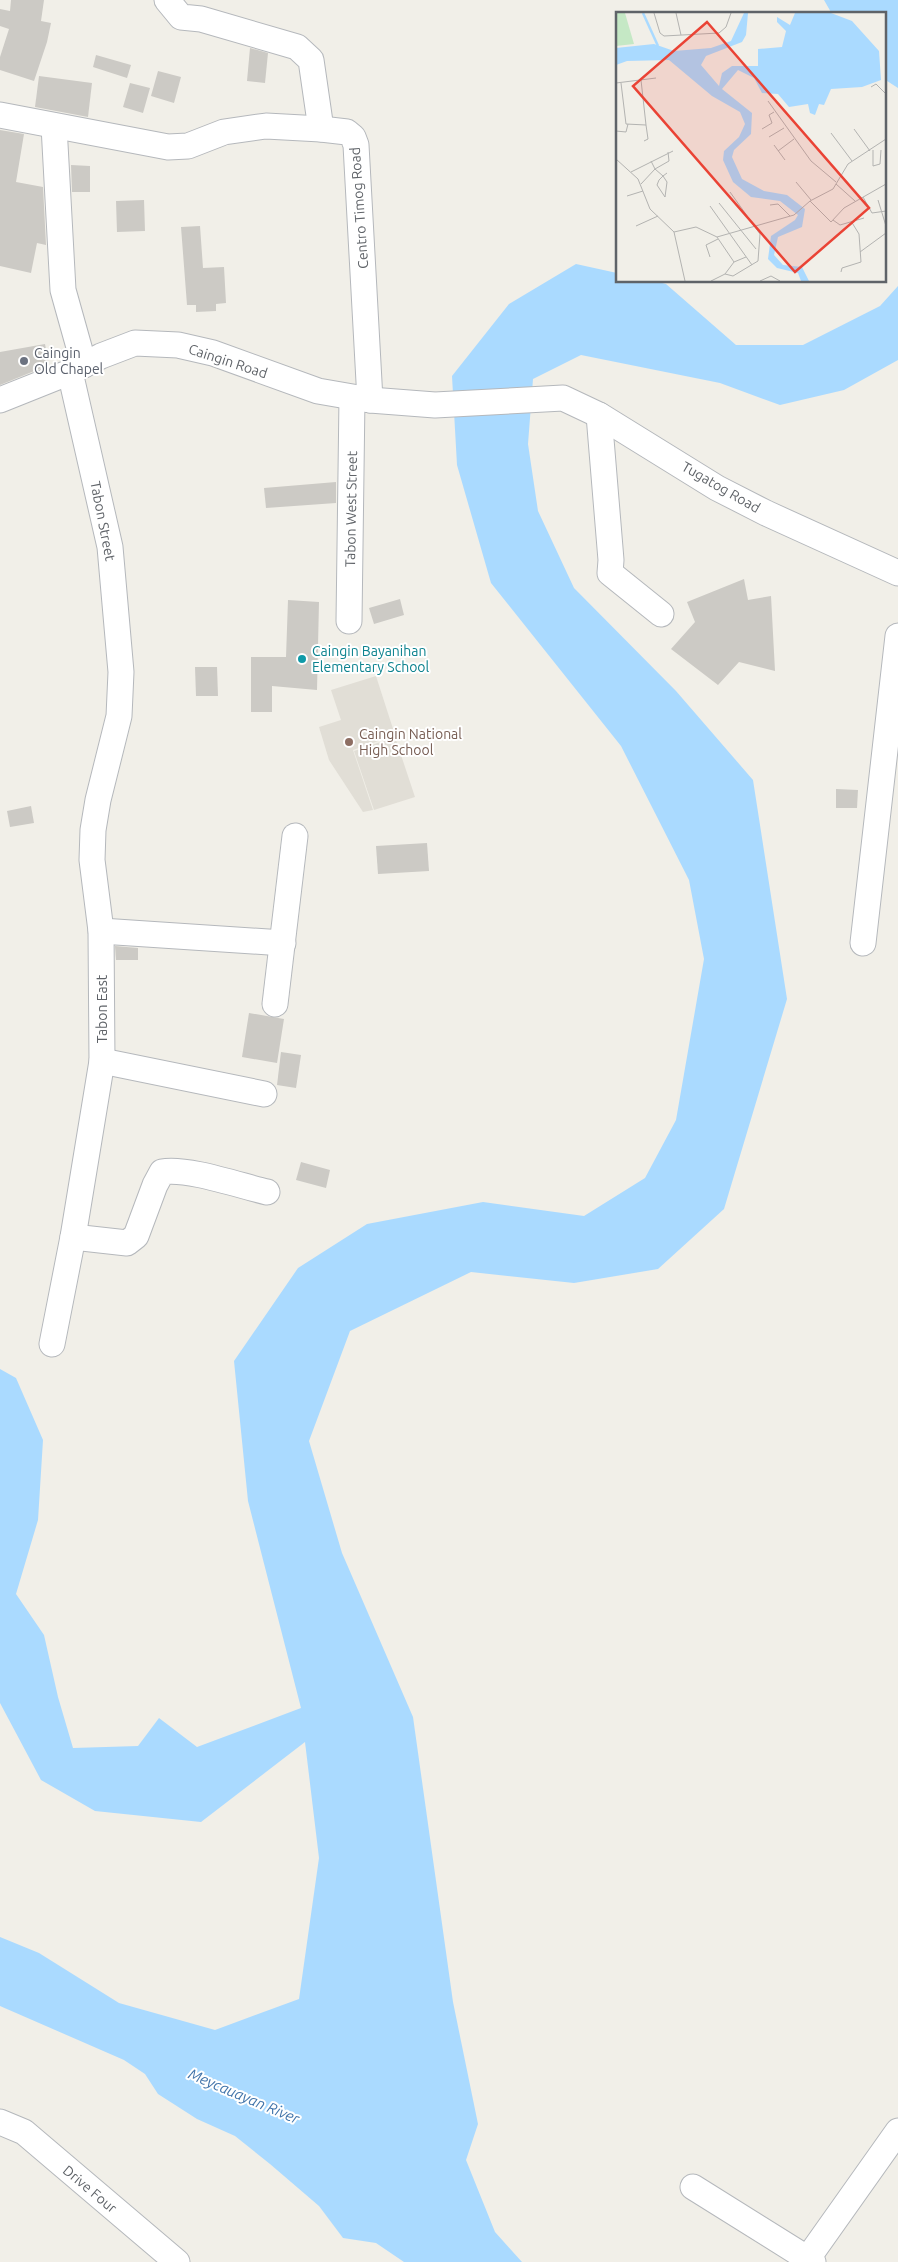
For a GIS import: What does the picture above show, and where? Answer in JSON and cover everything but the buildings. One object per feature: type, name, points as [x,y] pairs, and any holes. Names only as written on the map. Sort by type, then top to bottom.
[{"type":"street","points":[[168,0],[174,11],[181,17],[202,10],[297,47],[305,53],[311,60],[321,129]]},
{"type":"street","name":"Centro Timog Road","points":[[0,115],[168,147],[188,146],[224,132],[266,126],[347,132],[353,137],[356,145],[361,399]]},
{"type":"street","name":"Tabon Street","points":[[54,126],[63,290],[110,548],[121,672],[119,716],[98,800],[94,830],[92,860],[101,931]]},
{"type":"street","name":"Caingin Road","points":[[0,400],[101,356],[135,344],[178,345],[213,353],[318,391],[361,399],[435,405],[548,398]]},
{"type":"street","name":"Tugatog Road","points":[[548,398],[563,398],[599,416],[717,488],[766,513],[898,572]]},
{"type":"street","name":"Tabon West Street","points":[[349,621],[361,399]]},
{"type":"street","points":[[599,416],[611,560],[610,573],[661,614]]},
{"type":"street","points":[[863,943],[898,636]]},
{"type":"street","points":[[275,1004],[295,836]]},
{"type":"street","points":[[101,931],[282,943]]},
{"type":"street","name":"Tabon East","points":[[52,1344],[73,1236],[102,1061],[101,931]]},
{"type":"street","points":[[102,1061],[264,1094]]},
{"type":"street","points":[[73,1236],[127,1243],[136,1236],[162,1172],[170,1170],[267,1192]]},
{"type":"street","name":"Drive Four","points":[[0,2122],[24,2132],[177,2262]]},
{"type":"street","points":[[693,2187],[811,2260],[898,2131]]},
{"type":"shaded area","name":"Caingin National High School","points":[[376,676],[395,735],[353,750],[373,810],[363,812],[329,760],[319,727],[341,720],[331,690]]},
{"type":"shaded area","points":[[395,737],[415,797],[374,810],[354,751]]},
{"type":"water","points":[[824,0],[898,0],[898,88],[886,80],[886,12],[831,12]]},
{"type":"water","name":"Meycauayan River","points":[[576,264],[616,273],[616,282],[659,282],[666,284],[736,345],[803,345],[880,306],[898,286],[898,360],[844,390],[780,405],[720,383],[581,355],[533,379],[528,444],[538,511],[574,588],[676,691],[753,780],[787,999],[724,1209],[658,1269],[574,1283],[471,1272],[350,1331],[309,1441],[342,1553],[413,1717],[453,2002],[478,2124],[466,2160],[495,2232],[522,2262],[404,2262],[376,2243],[343,2238],[319,2206],[270,2164],[235,2136],[197,2119],[158,2094],[145,2074],[124,2060],[0,2006],[0,1937],[39,1953],[119,2003],[215,2030],[299,1999],[319,1858],[305,1742],[201,1822],[95,1811],[41,1780],[0,1703],[0,1369],[16,1378],[43,1440],[38,1520],[16,1594],[44,1635],[58,1697],[73,1748],[138,1746],[159,1718],[197,1747],[301,1708],[248,1501],[234,1361],[298,1268],[367,1224],[483,1202],[584,1216],[645,1178],[676,1120],[704,959],[689,880],[621,746],[491,583],[457,465],[452,376],[509,304]]},
{"type":"place","name":"Caingin Old Chapel","points":[[24,361]]},
{"type":"place","name":"Caingin Bayanihan Elementary School","points":[[302,659]]},
{"type":"place","name":"Caingin National High School","points":[[349,742]]}]
